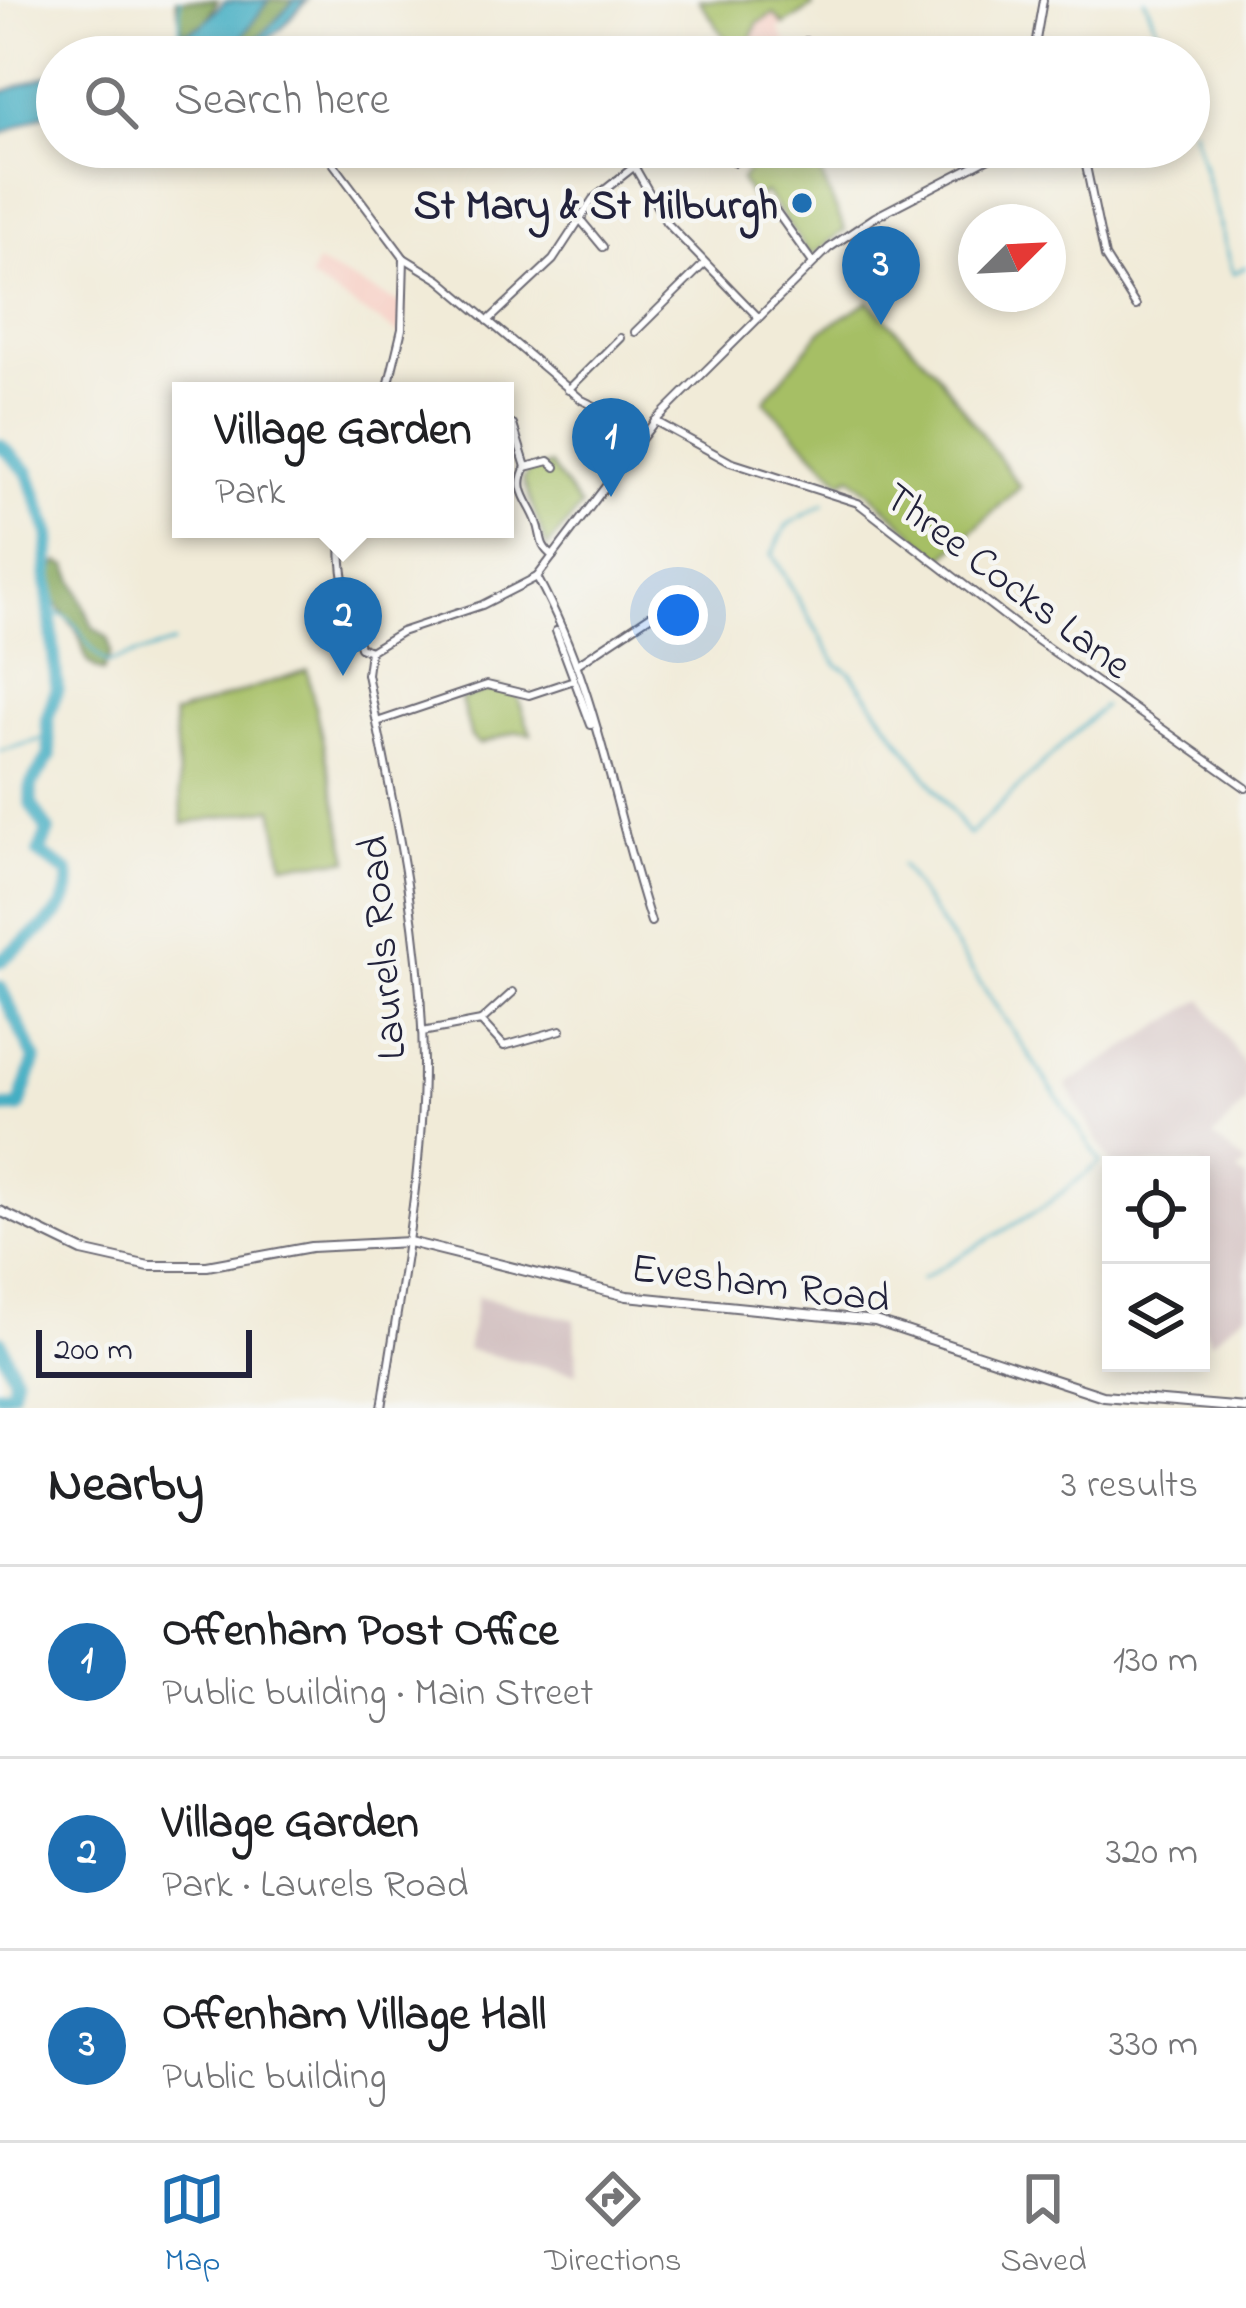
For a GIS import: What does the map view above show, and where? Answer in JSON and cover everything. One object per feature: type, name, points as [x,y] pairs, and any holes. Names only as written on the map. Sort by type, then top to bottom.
[{"type":"main road","points":[[0,1211],[82,1251],[149,1266],[207,1266],[311,1247],[409,1242]]},
{"type":"main road","name":"Evesham Road","points":[[409,1242],[627,1296],[875,1321],[1103,1396],[1246,1408]]},
{"type":"street","points":[[1036,36],[1043,0]]},
{"type":"street","points":[[337,168],[404,258],[440,280],[568,390],[646,431]]},
{"type":"street","points":[[488,321],[553,260],[578,218],[632,168]]},
{"type":"street","points":[[635,168],[676,233],[758,317]]},
{"type":"street","points":[[370,651],[401,632],[497,599],[537,578],[646,431],[814,263],[862,224],[970,168]]},
{"type":"street","points":[[1086,168],[1105,257],[1136,306]]},
{"type":"street","points":[[773,207],[814,263]]},
{"type":"street","points":[[578,218],[603,248]]},
{"type":"street","points":[[784,243],[794,235]]},
{"type":"street","points":[[389,382],[403,322],[404,258]]},
{"type":"street","points":[[635,332],[705,262]]},
{"type":"street","points":[[568,390],[620,338]]},
{"type":"street","name":"Three Cocks Lane","points":[[655,421],[730,462],[858,503],[1020,628],[1246,788]]},
{"type":"street","points":[[514,428],[526,467],[520,482],[524,504],[536,517],[544,549],[553,556]]},
{"type":"street","points":[[514,444],[519,442]]},
{"type":"street","points":[[526,467],[552,460]]},
{"type":"street","name":"Laurels Road","points":[[341,538],[349,606],[360,647],[370,651],[367,674],[407,864],[422,1032],[409,1242],[382,1408]]},
{"type":"street","points":[[537,578],[579,663],[604,736],[625,842],[651,922]]},
{"type":"street","points":[[579,663],[689,590]]},
{"type":"street","points":[[556,632],[591,725]]},
{"type":"street","points":[[376,722],[487,685],[529,695],[574,680]]},
{"type":"street","points":[[422,1032],[481,1021],[513,992]]},
{"type":"street","points":[[481,1021],[504,1046],[560,1030]]},
{"type":"shaded area","points":[[699,0],[809,0],[813,6],[778,29],[782,36],[724,36]]},
{"type":"shaded area","points":[[317,263],[405,306],[401,335],[309,278]]},
{"type":"shaded area","points":[[1203,999],[1246,1068],[1246,1102],[1213,1137],[1246,1164],[1238,1172],[1246,1179],[1246,1312],[1211,1341],[1210,1156],[1107,1156],[1066,1085]]},
{"type":"shaded area","points":[[477,1296],[575,1320],[577,1373],[467,1350]]},
{"type":"green space","points":[[176,0],[218,0],[206,22],[183,35]]},
{"type":"green space","points":[[269,0],[295,0],[262,35],[243,36]]},
{"type":"green space","points":[[699,0],[809,0],[813,6],[784,25],[774,13],[757,24],[752,36],[724,36]]},
{"type":"green space","points":[[749,168],[818,168],[845,230],[811,256],[765,192],[754,201],[741,180]]},
{"type":"green space","points":[[869,301],[935,370],[1020,487],[942,559],[851,476],[842,482],[764,401],[821,331]]},
{"type":"green space","points":[[550,465],[581,507],[547,548],[523,480],[529,470]]},
{"type":"green space","points":[[59,562],[68,566],[93,627],[108,638],[111,653],[103,672],[89,663],[78,634],[52,596],[49,579]]},
{"type":"green space","points":[[307,670],[349,860],[283,864],[273,808],[183,824],[173,715]]},
{"type":"green space","points":[[497,687],[517,695],[531,734],[517,732],[479,744],[471,737],[461,699]]},
{"type":"water","points":[[269,0],[243,36],[178,36],[201,26],[224,2]]},
{"type":"water","points":[[295,0],[307,0],[272,36],[260,36]]},
{"type":"water","points":[[36,80],[36,118],[0,135],[0,93]]},
{"type":"waterway","points":[[180,0],[180,32]]},
{"type":"waterway","points":[[1145,0],[1160,36]]},
{"type":"waterway","points":[[1204,168],[1234,273],[1246,267]]},
{"type":"waterway","points":[[0,445],[28,472],[50,535],[47,579],[57,688],[47,719],[50,755],[31,785],[31,804],[48,831],[39,853],[68,872],[69,887],[48,923],[0,961]]},
{"type":"waterway","points":[[824,504],[787,525],[772,554],[837,665],[850,672],[969,835],[1103,706]]},
{"type":"waterway","points":[[49,612],[68,618],[108,663],[173,643]]},
{"type":"waterway","points":[[0,751],[50,737]]},
{"type":"waterway","points":[[901,865],[1101,1162],[1042,1208],[921,1279]]},
{"type":"waterway","points":[[0,987],[35,1059],[19,1107],[0,1108]]},
{"type":"waterway","points":[[0,1341],[15,1378],[12,1391],[0,1394]]},
{"type":"place","name":"St Mary & St Milburgh","points":[[802,203]]},
{"type":"place","name":"Offenham Village Hall","points":[[881,325]]},
{"type":"place","name":"Offenham Post Office","points":[[611,497]]},
{"type":"place","name":"Village Garden","points":[[343,676]]}]
